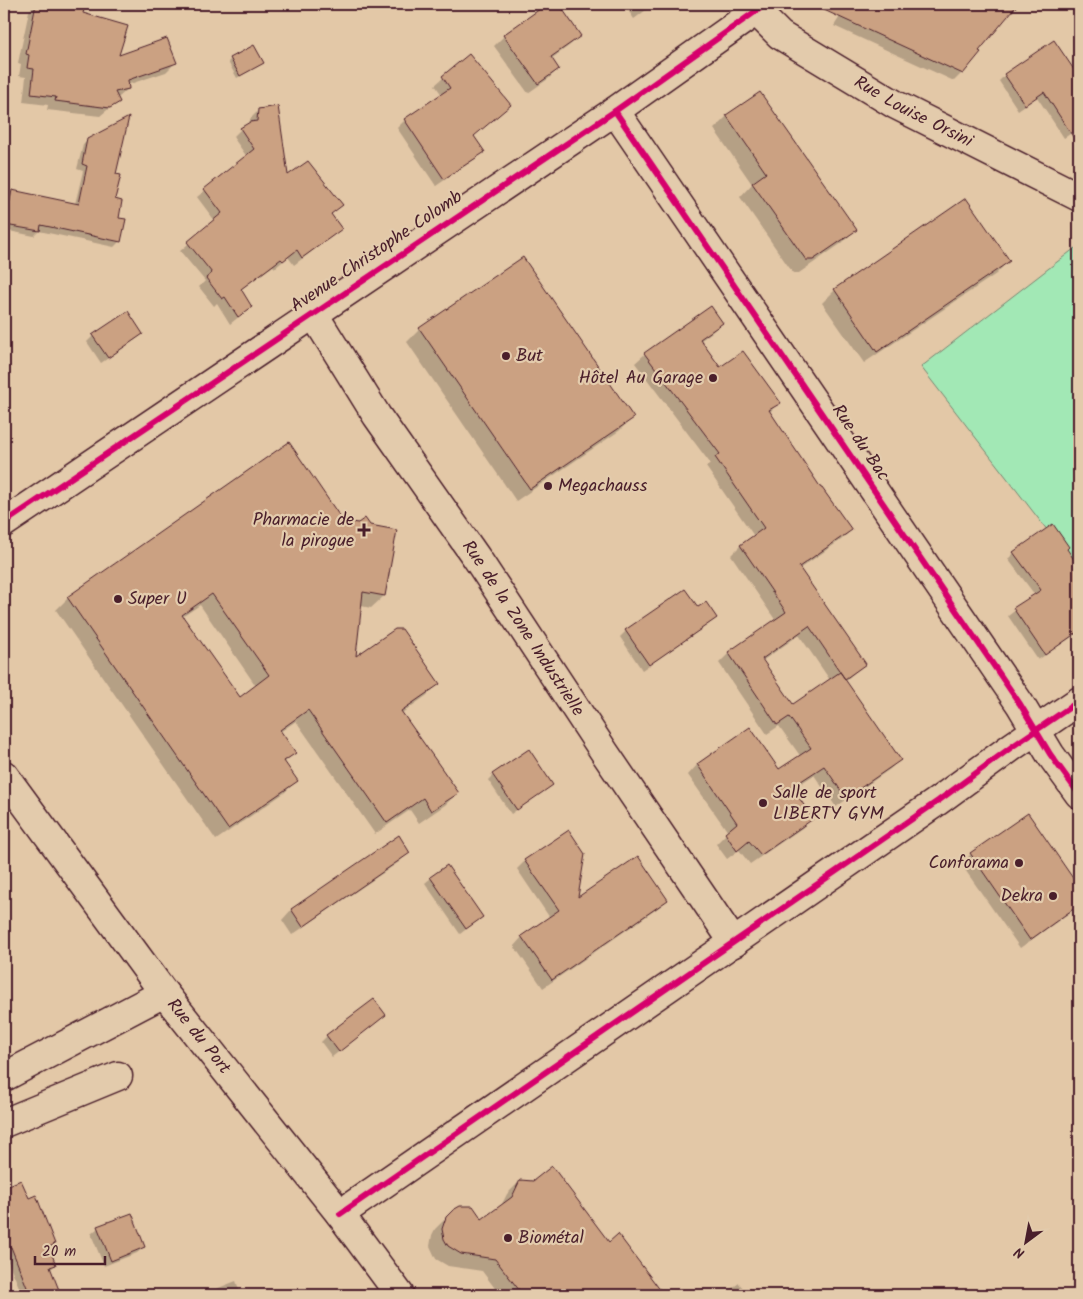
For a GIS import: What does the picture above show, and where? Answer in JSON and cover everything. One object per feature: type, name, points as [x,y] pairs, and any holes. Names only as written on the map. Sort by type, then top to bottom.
[{"type":"street","name":"Avenue Christophe Colomb","points":[[4,523],[615,111],[761,7]]},
{"type":"street","name":"Rue Louise Orsini","points":[[761,7],[780,35],[896,104],[1079,197]]},
{"type":"street","name":"Rue du Bac","points":[[615,111],[1079,794]]},
{"type":"street","name":"Rue de la Zone Industrielle","points":[[313,313],[377,416],[476,557],[734,943]]},
{"type":"street","points":[[340,1214],[734,943],[1079,701]]},
{"type":"street","name":"Rue du Port","points":[[4,775],[164,993],[340,1214],[400,1295]]},
{"type":"street","points":[[4,1077],[164,993]]},
{"type":"street","points":[[4,1124],[118,1076]]},
{"type":"green space","points":[[1079,245],[1079,571],[921,367]]},
{"type":"building","points":[[36,4],[52,4],[84,10],[83,13],[128,26],[119,55],[167,38],[177,63],[128,80],[129,89],[115,92],[120,102],[110,108],[55,101],[56,97],[31,94],[34,69],[27,68],[29,55],[26,54]]},
{"type":"building","points":[[547,4],[559,4],[581,36],[551,57],[559,69],[538,84],[503,35]]},
{"type":"building","points":[[811,4],[1018,4],[979,51],[981,52],[963,74]]},
{"type":"building","points":[[1054,40],[1079,77],[1079,146],[1044,92],[1025,105],[1004,74]]},
{"type":"building","points":[[254,45],[264,63],[240,76],[230,58]]},
{"type":"building","points":[[469,54],[511,105],[474,136],[485,152],[444,179],[404,119],[450,88],[442,76]]},
{"type":"building","points":[[760,92],[857,230],[813,260],[806,260],[752,183],[766,173],[726,115]]},
{"type":"building","points":[[278,106],[288,175],[308,161],[343,205],[331,214],[342,229],[302,258],[297,250],[283,261],[281,259],[241,289],[252,307],[238,317],[225,297],[222,299],[206,278],[212,273],[187,242],[222,213],[204,189],[254,149],[240,128],[250,122],[257,121],[258,109]]},
{"type":"building","points":[[129,117],[116,174],[121,175],[115,199],[122,201],[119,218],[126,219],[121,242],[41,225],[40,231],[5,225],[12,190],[79,204],[87,166],[82,164],[87,139]]},
{"type":"building","points":[[966,198],[1010,261],[877,352],[834,289]]},
{"type":"building","points":[[523,257],[634,418],[530,489],[419,328]]},
{"type":"building","points":[[711,306],[723,323],[700,339],[720,367],[743,351],[781,403],[769,410],[821,488],[852,530],[799,567],[866,664],[845,679],[809,626],[762,659],[793,704],[840,672],[901,760],[846,798],[824,766],[792,787],[813,819],[761,855],[749,841],[737,851],[725,833],[737,823],[697,764],[750,727],[779,769],[811,748],[789,717],[777,725],[728,652],[786,612],[740,545],[764,528],[715,457],[720,454],[644,353]]},
{"type":"building","points":[[128,311],[143,334],[108,358],[92,335]]},
{"type":"building","points":[[289,442],[343,521],[358,523],[365,518],[370,525],[397,530],[385,596],[363,592],[356,656],[395,629],[402,629],[440,684],[401,711],[459,793],[431,811],[423,798],[387,823],[308,710],[280,730],[296,753],[284,761],[298,781],[228,829],[67,597]],"holes":[[[212,594],[269,675],[240,697],[182,615]]]},
{"type":"building","points":[[1053,524],[1069,547],[1067,549],[1079,567],[1079,631],[1045,655],[1013,608],[1041,590],[1013,552]]},
{"type":"building","points":[[685,589],[698,607],[706,602],[717,618],[649,665],[625,630]]},
{"type":"building","points":[[529,749],[553,785],[517,810],[492,774]]},
{"type":"building","name":"Conforama","points":[[1028,813],[1079,887],[1079,905],[1030,940],[970,853]]},
{"type":"building","points":[[569,830],[585,854],[578,897],[638,856],[668,900],[552,980],[521,936],[559,910],[524,860]]},
{"type":"building","points":[[399,835],[410,853],[303,927],[291,909]]},
{"type":"building","points":[[447,865],[483,917],[466,929],[430,877]]},
{"type":"building","points":[[374,999],[386,1015],[339,1052],[326,1035]]},
{"type":"building","name":"Biométal","points":[[552,1166],[609,1242],[618,1234],[664,1295],[523,1295],[495,1259],[461,1254],[448,1246],[442,1229],[446,1217],[453,1210],[460,1206],[473,1206],[482,1219],[512,1197],[520,1180],[533,1181]]},
{"type":"building","points":[[21,1180],[29,1198],[36,1195],[55,1244],[49,1247],[56,1265],[50,1267],[61,1295],[30,1295],[11,1247],[4,1249],[4,1187]]},
{"type":"building","points":[[132,1213],[145,1247],[111,1261],[97,1226]]},
{"type":"cycle path","points":[[4,523],[615,111],[766,4]]},
{"type":"cycle path","points":[[615,111],[1020,704],[1050,754],[1079,794]]},
{"type":"cycle path","points":[[340,1214],[938,801],[1079,701]]},
{"type":"place","name":"But","points":[[506,356]]},
{"type":"place","name":"Hôtel Au Garage","points":[[713,378]]},
{"type":"place","name":"Megachauss","points":[[548,486]]},
{"type":"place","name":"Pharmacie de la pirogue","points":[[364,530]]},
{"type":"place","name":"Super U","points":[[118,599]]},
{"type":"place","name":"Salle de sport LIBERTY GYM","points":[[763,803]]},
{"type":"place","name":"Conforama","points":[[1019,863]]},
{"type":"place","name":"Dekra","points":[[1053,896]]},
{"type":"place","name":"Biométal","points":[[508,1238]]}]
